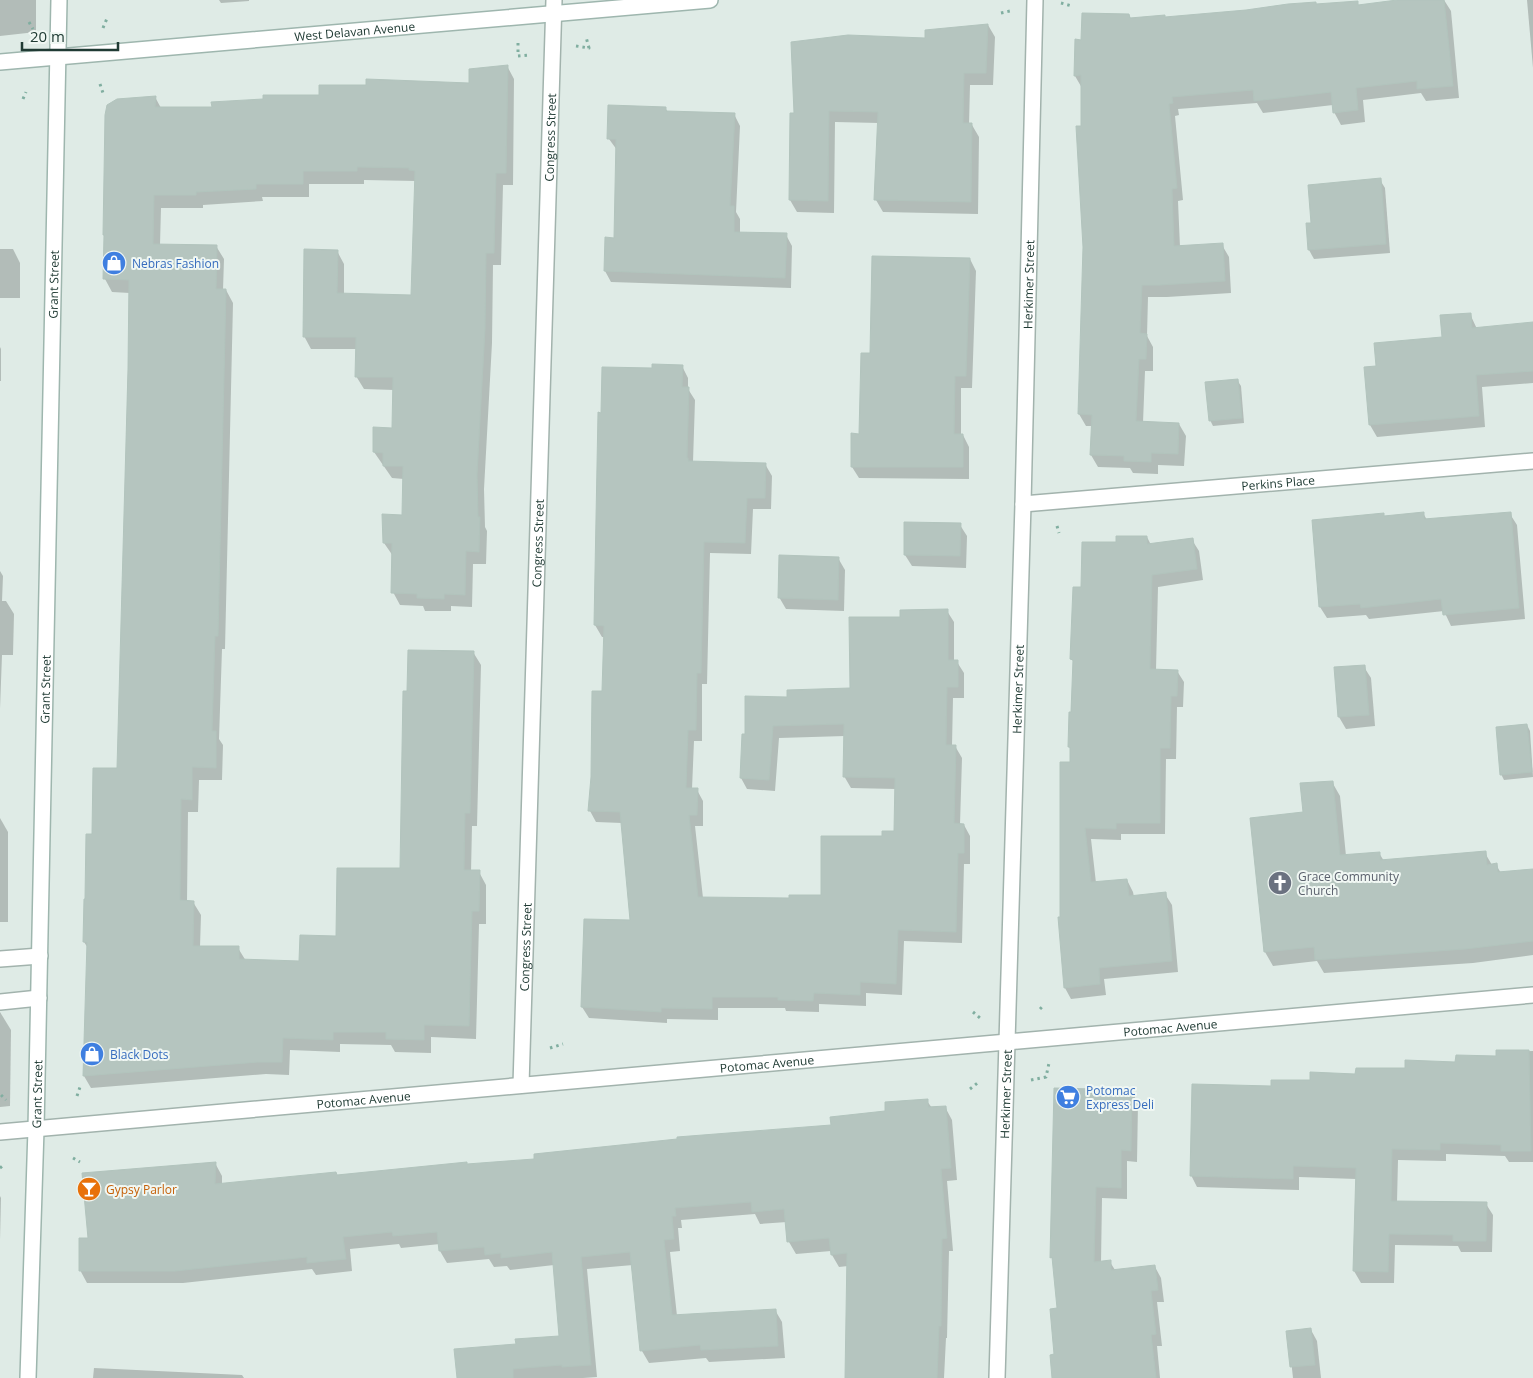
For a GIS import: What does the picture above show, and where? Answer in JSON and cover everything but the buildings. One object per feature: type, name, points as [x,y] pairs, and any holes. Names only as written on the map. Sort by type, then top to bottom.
[{"type":"street","name":"Grant Street","points":[[28,1378],[40,956],[59,0]]},
{"type":"street","name":"West Delavan Avenue","points":[[0,62],[554,7],[710,0]]},
{"type":"street","name":"Herkimer Street","points":[[997,1378],[1023,504],[1035,0]]},
{"type":"street","name":"Congress Street","points":[[521,1085],[554,7]]},
{"type":"street","name":"Perkins Place","points":[[1023,504],[1533,461]]},
{"type":"street","points":[[0,959],[40,956]]},
{"type":"street","name":"Potomac Avenue","points":[[0,1132],[1533,994]]},
{"type":"street","points":[[0,1002],[39,998]]},
{"type":"path","points":[[1061,3],[1072,6]]},
{"type":"path","points":[[1001,13],[1011,11]]},
{"type":"path","points":[[102,28],[108,16]]},
{"type":"path","points":[[576,46],[589,48],[586,37]]},
{"type":"path","points":[[518,43],[518,56],[530,55]]},
{"type":"path","points":[[100,84],[103,93]]},
{"type":"path","points":[[23,99],[26,92]]},
{"type":"path","points":[[1057,526],[1059,533]]},
{"type":"path","points":[[1040,1009],[1044,1005]]},
{"type":"path","points":[[973,1012],[980,1018]]},
{"type":"path","points":[[550,1048],[563,1044]]},
{"type":"path","points":[[1031,1080],[1046,1077],[1049,1063]]},
{"type":"path","points":[[970,1089],[980,1081]]},
{"type":"path","points":[[77,1096],[80,1087]]},
{"type":"path","points":[[1,1095],[6,1100]]},
{"type":"path","points":[[73,1158],[80,1162]]},
{"type":"path","points":[[0,1168],[5,1164]]},
{"type":"place","name":"Nebras Fashion","points":[[114,263]]},
{"type":"place","name":"Grace Community Church","points":[[1280,883]]},
{"type":"place","name":"Black Dots","points":[[92,1054]]},
{"type":"place","name":"Potomac Express Deli","points":[[1068,1097]]},
{"type":"place","name":"Gypsy Parlor","points":[[89,1189]]}]
